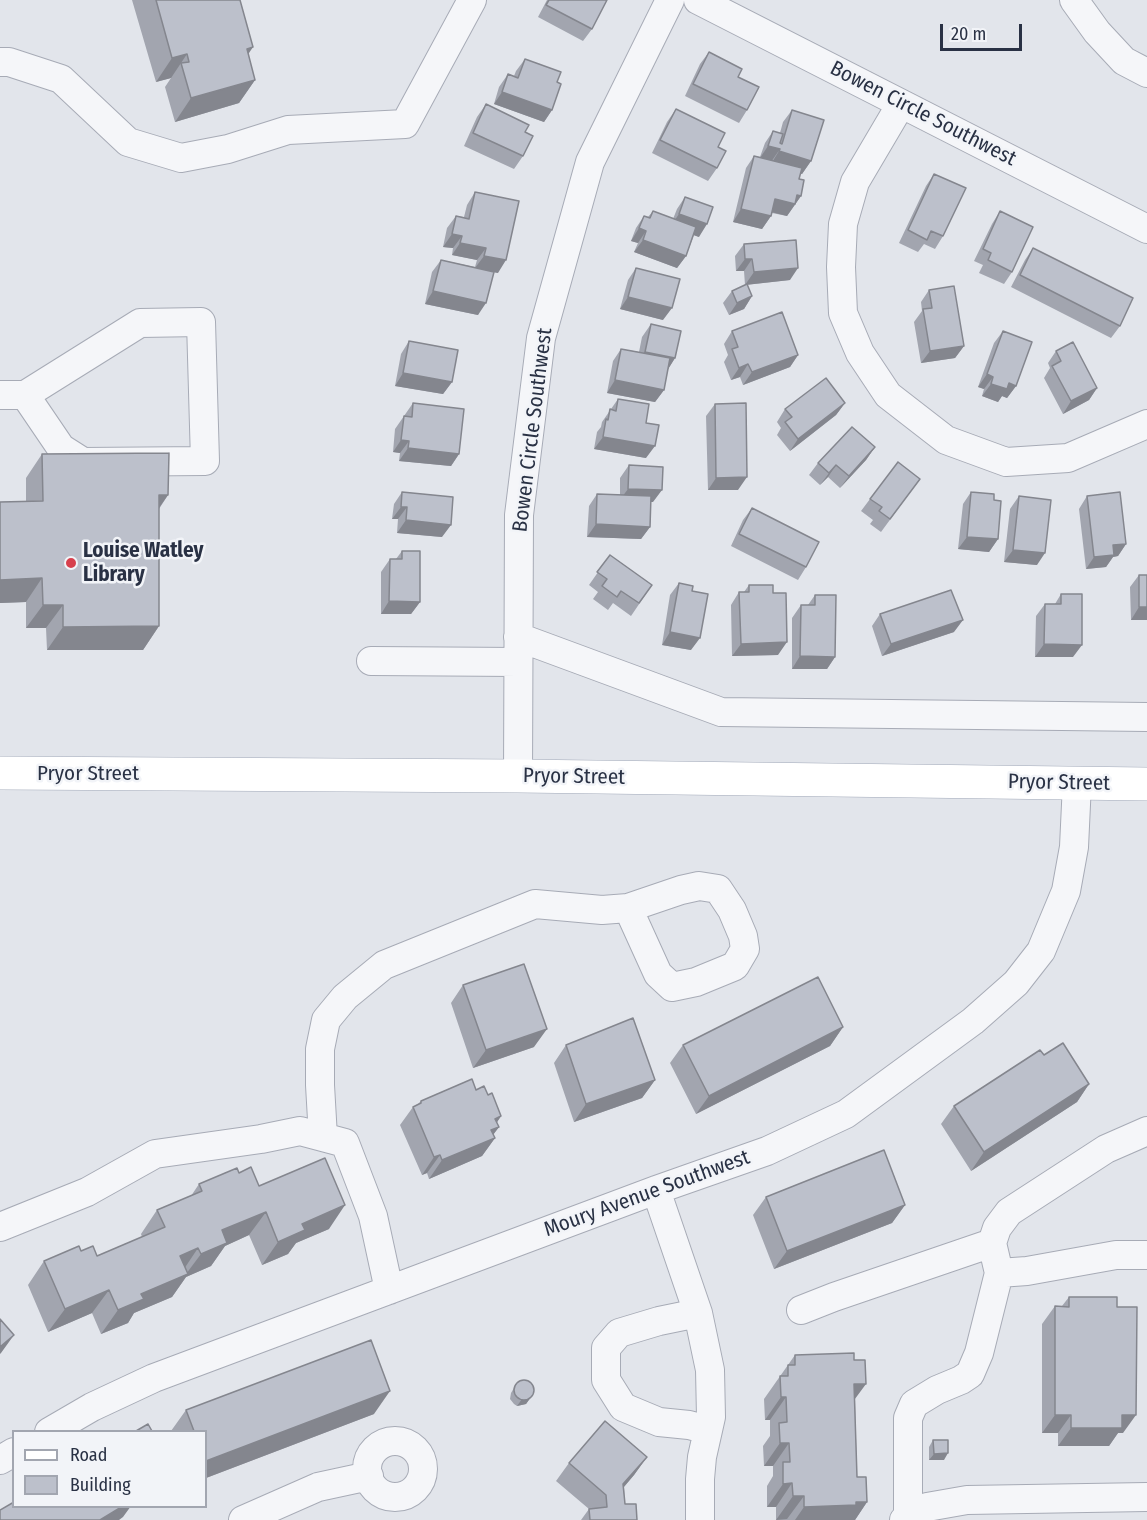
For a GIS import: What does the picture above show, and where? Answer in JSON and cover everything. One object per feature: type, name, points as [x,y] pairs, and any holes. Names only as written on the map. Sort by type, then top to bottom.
[{"type":"main road","name":"Pryor Street","points":[[0,773],[518,776],[1147,784]]},
{"type":"street","name":"Bowen Circle Southwest","points":[[518,776],[519,515],[541,338],[590,162],[670,0]]},
{"type":"street","name":"Bowen Circle Southwest","points":[[698,0],[1147,229]]},
{"type":"street","points":[[1074,0],[1097,32],[1124,62],[1147,74]]},
{"type":"street","points":[[0,62],[9,62],[61,79],[128,142],[181,158],[228,149],[288,130],[405,124],[468,7]]},
{"type":"street","points":[[902,104],[855,182],[843,224],[841,267],[843,313],[860,353],[888,395],[946,440],[1006,462],[1068,458],[1147,424]]},
{"type":"street","points":[[201,322],[205,461],[83,462],[61,448],[12,395],[140,323],[201,322]]},
{"type":"street","points":[[370,661],[518,650],[721,712],[1147,717]]},
{"type":"street","name":"Moury Avenue Southwest","points":[[51,1430],[92,1407],[154,1378],[656,1190],[767,1151],[846,1114],[973,1021],[1016,983],[1041,951],[1066,891],[1076,825],[1077,783]]},
{"type":"street","points":[[323,1137],[320,1049],[326,1020],[345,997],[384,965],[535,904],[603,910],[628,908]]},
{"type":"street","points":[[0,1227],[87,1192],[155,1154],[300,1131],[345,1143],[373,1216],[389,1290]]},
{"type":"street","points":[[1147,1131],[1106,1149],[1009,1212],[997,1228],[992,1243],[999,1273],[979,1353],[970,1374],[914,1404],[908,1418],[906,1518],[927,1507],[967,1500],[1147,1497]]},
{"type":"street","points":[[656,1190],[698,1313],[710,1370],[711,1417],[702,1457],[700,1520]]},
{"type":"street","points":[[801,1310],[992,1243]]},
{"type":"street","points":[[999,1273],[1027,1271],[1116,1255],[1147,1255]]},
{"type":"street","points":[[698,1313],[658,1321],[619,1333],[606,1348],[606,1380],[623,1407],[659,1422],[689,1425],[708,1430]]},
{"type":"street","points":[[243,1520],[318,1487],[369,1476]]},
{"type":"building","points":[[156,0],[240,0],[253,47],[247,49],[255,80],[191,98],[181,63],[189,62],[187,54],[172,58]]},
{"type":"building","points":[[549,0],[607,0],[592,29],[546,5]]},
{"type":"building","points":[[709,52],[742,69],[738,77],[759,87],[747,110],[693,84]]},
{"type":"building","points":[[525,59],[561,72],[557,82],[561,84],[552,110],[502,92],[508,74],[518,78]]},
{"type":"building","points":[[486,104],[529,125],[525,132],[533,136],[523,156],[473,133]]},
{"type":"building","points":[[676,109],[725,133],[718,147],[726,151],[717,168],[660,140]]},
{"type":"building","points":[[792,110],[824,120],[811,161],[768,146],[773,131],[783,134],[780,143],[782,144]]},
{"type":"building","points":[[754,156],[802,168],[799,179],[804,180],[801,196],[797,195],[795,204],[775,199],[771,216],[741,209]]},
{"type":"building","points":[[934,174],[966,188],[943,236],[931,231],[927,240],[908,230]]},
{"type":"building","points":[[475,192],[519,201],[506,260],[484,256],[486,248],[460,243],[462,236],[452,234],[456,216],[469,219]]},
{"type":"building","points":[[685,197],[713,207],[707,224],[679,214]]},
{"type":"building","points":[[653,211],[696,227],[686,256],[643,240],[646,231],[639,228],[644,216],[650,218]]},
{"type":"building","points":[[1000,211],[1033,227],[1012,272],[988,260],[991,253],[983,249]]},
{"type":"building","points":[[796,240],[798,268],[754,272],[752,259],[745,259],[744,244]]},
{"type":"building","points":[[1033,248],[1133,298],[1120,326],[1020,275]]},
{"type":"building","points":[[441,260],[494,272],[486,303],[433,291]]},
{"type":"building","points":[[636,268],[680,279],[672,308],[628,297]]},
{"type":"building","points":[[747,284],[752,296],[737,303],[732,291]]},
{"type":"building","points":[[954,286],[964,346],[930,351],[923,309],[932,308],[929,290]]},
{"type":"building","points":[[782,312],[798,355],[752,372],[748,364],[739,368],[732,349],[738,347],[732,331]]},
{"type":"building","points":[[651,324],[681,331],[675,358],[645,352]]},
{"type":"building","points":[[1003,331],[1032,342],[1016,386],[1009,383],[1007,389],[991,384],[993,377],[987,374]]},
{"type":"building","points":[[409,341],[458,350],[452,382],[403,373]]},
{"type":"building","points":[[1073,342],[1097,388],[1071,401],[1052,366],[1061,361],[1056,351]]},
{"type":"building","points":[[621,349],[670,358],[664,390],[615,380]]},
{"type":"building","points":[[826,378],[845,403],[798,439],[785,422],[792,417],[785,409]]},
{"type":"building","points":[[618,399],[649,404],[646,423],[659,425],[655,446],[603,437],[606,419],[608,420],[610,409],[616,411]]},
{"type":"building","points":[[413,403],[464,409],[459,454],[408,448],[409,441],[401,440],[404,416],[412,417]]},
{"type":"building","points":[[746,403],[747,477],[716,478],[715,404]]},
{"type":"building","points":[[852,427],[875,447],[849,476],[836,465],[829,473],[818,463]]},
{"type":"building","name":"Louise Watley Library","points":[[169,453],[168,495],[159,495],[159,626],[63,627],[63,605],[43,605],[42,578],[0,580],[0,502],[43,501],[42,454]]},
{"type":"building","points":[[898,462],[920,479],[890,519],[879,511],[882,507],[870,499]]},
{"type":"building","points":[[629,465],[663,467],[662,490],[628,489]]},
{"type":"building","points":[[402,492],[453,497],[451,525],[406,520],[407,507],[401,507]]},
{"type":"building","points":[[971,492],[994,494],[994,500],[1001,501],[998,539],[967,537]]},
{"type":"building","points":[[1120,492],[1126,544],[1113,545],[1114,555],[1094,557],[1087,496]]},
{"type":"building","points":[[597,494],[651,496],[650,527],[596,524]]},
{"type":"building","points":[[1019,496],[1051,500],[1045,553],[1013,550]]},
{"type":"building","points":[[752,508],[819,542],[806,567],[739,534]]},
{"type":"building","points":[[402,551],[420,551],[420,602],[389,601],[390,559],[402,559]]},
{"type":"building","points":[[610,555],[652,585],[639,603],[621,591],[617,597],[602,586],[607,579],[597,572]]},
{"type":"building","points":[[1139,575],[1147,575],[1147,607],[1139,607]]},
{"type":"building","points":[[679,583],[693,586],[692,591],[708,594],[700,638],[670,632]]},
{"type":"building","points":[[749,585],[773,585],[773,593],[786,593],[787,642],[741,644],[739,592],[749,592]]},
{"type":"building","points":[[951,590],[963,620],[891,644],[880,614]]},
{"type":"building","points":[[1061,594],[1082,594],[1082,645],[1044,644],[1045,604],[1061,604]]},
{"type":"building","points":[[815,595],[836,595],[835,657],[800,656],[801,605],[815,605]]},
{"type":"building","points":[[524,964],[547,1029],[486,1050],[463,985]]},
{"type":"building","points":[[818,977],[843,1027],[709,1096],[683,1045]]},
{"type":"building","points":[[633,1018],[655,1080],[586,1104],[566,1045]]},
{"type":"building","points":[[1063,1043],[1089,1084],[984,1152],[954,1106],[1040,1050],[1044,1055]]},
{"type":"building","points":[[472,1079],[476,1090],[484,1086],[488,1095],[492,1093],[501,1116],[495,1119],[499,1127],[491,1130],[495,1138],[442,1160],[440,1155],[434,1157],[413,1107],[421,1101]]},
{"type":"building","points":[[884,1150],[905,1205],[787,1251],[766,1197]]},
{"type":"building","points":[[325,1158],[345,1205],[302,1224],[305,1230],[278,1242],[266,1212],[222,1230],[227,1243],[201,1254],[198,1248],[180,1256],[188,1274],[141,1294],[144,1299],[118,1310],[109,1290],[65,1309],[44,1261],[79,1246],[81,1251],[93,1246],[97,1256],[165,1227],[157,1210],[202,1191],[199,1184],[237,1168],[239,1173],[251,1167],[259,1186]]},
{"type":"building","points":[[1069,1297],[1117,1297],[1117,1307],[1137,1307],[1136,1415],[1122,1415],[1122,1428],[1071,1428],[1071,1415],[1055,1415],[1055,1306],[1069,1307]]},
{"type":"building","points":[[0,1319],[14,1335],[0,1347]]},
{"type":"building","points":[[371,1340],[390,1391],[207,1461],[207,1430],[194,1430],[186,1410]]},
{"type":"building","points":[[854,1353],[854,1360],[865,1360],[866,1384],[854,1384],[857,1477],[866,1477],[867,1502],[856,1502],[856,1505],[804,1507],[804,1496],[793,1496],[792,1483],[783,1484],[783,1462],[790,1462],[789,1443],[780,1443],[779,1423],[787,1422],[786,1397],[781,1397],[780,1376],[788,1376],[788,1365],[795,1365],[795,1355]]},
{"type":"building","points":[[524,1380],[531,1383],[534,1390],[531,1397],[524,1400],[517,1397],[514,1390],[517,1383]]},
{"type":"building","points":[[605,1421],[647,1457],[623,1484],[625,1504],[636,1504],[637,1520],[590,1520],[589,1509],[607,1507],[606,1495],[569,1463]]},
{"type":"building","points":[[148,1424],[151,1430],[138,1430]]},
{"type":"building","points":[[933,1440],[948,1440],[948,1453],[934,1454]]},
{"type":"building","points":[[12,1503],[12,1508],[120,1508],[100,1520],[0,1520],[0,1510]]},
{"type":"place","name":"Louise Watley Library","points":[[71,563]]}]
